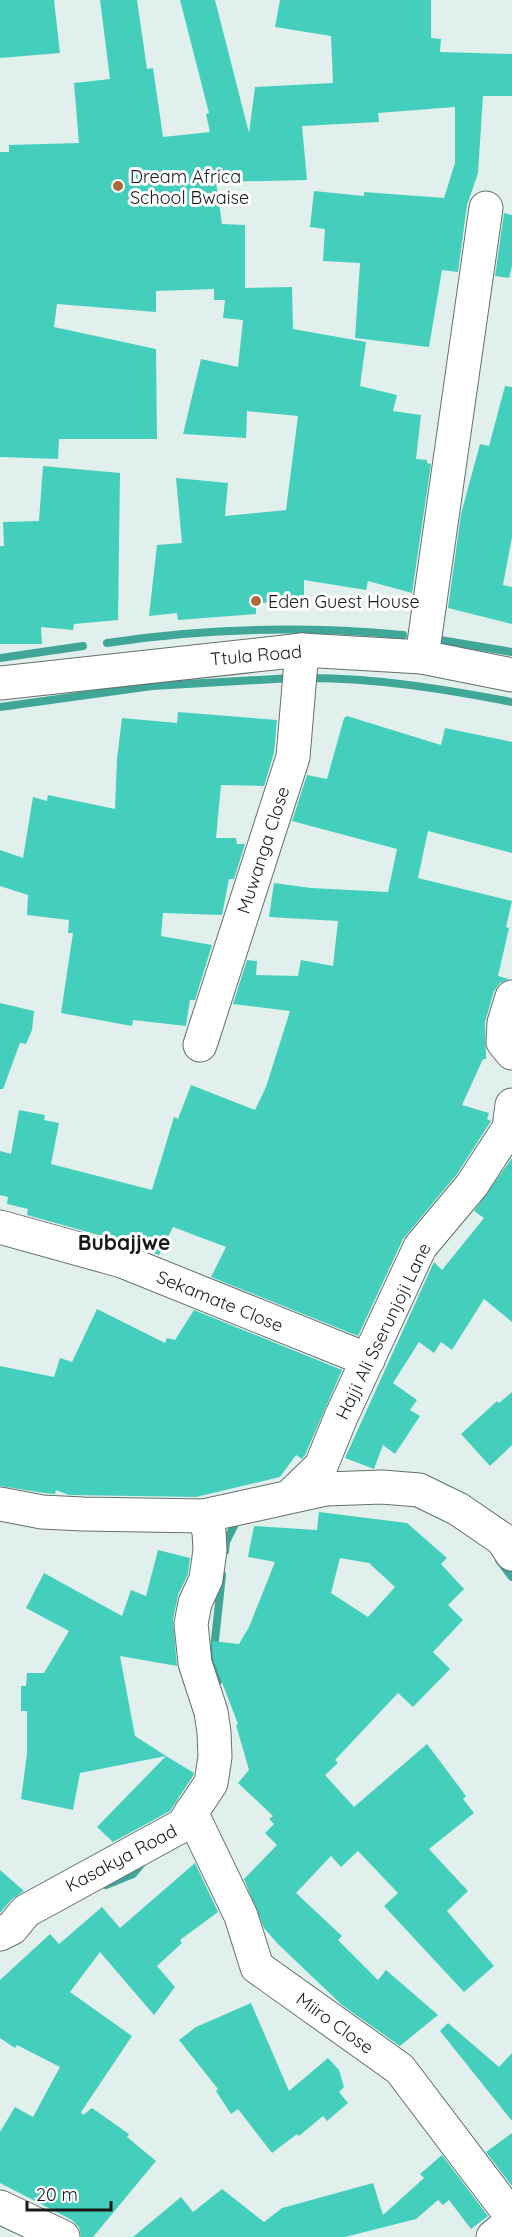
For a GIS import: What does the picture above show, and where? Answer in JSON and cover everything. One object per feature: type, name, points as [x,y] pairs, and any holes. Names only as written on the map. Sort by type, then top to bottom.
[{"type":"street","points":[[422,657],[486,208]]},
{"type":"street","name":"Ttula Road","points":[[0,682],[302,650],[422,657],[512,675]]},
{"type":"street","name":"Muwanga Close","points":[[200,1045],[293,757],[302,650]]},
{"type":"street","points":[[512,997],[504,1023],[502,1042],[512,1053]]},
{"type":"street","name":"Hajji Ali Sserunjoji Lane","points":[[290,1496],[321,1466],[420,1247],[472,1185],[509,1128],[512,1105]]},
{"type":"street","name":"Sekamate Close","points":[[0,1227],[122,1261],[368,1360]]},
{"type":"street","points":[[0,1504],[42,1512],[113,1516],[202,1516],[326,1489],[382,1487],[419,1491],[458,1509],[502,1539],[512,1554]]},
{"type":"street","name":"Kasakya Road","points":[[0,1934],[12,1928],[26,1911],[183,1825],[211,1783],[215,1757],[211,1712],[195,1663],[192,1636],[195,1603],[206,1579],[210,1550],[209,1531],[202,1516]]},
{"type":"street","name":"Miiro Close","points":[[191,1812],[241,1916],[257,1967],[400,2069],[512,2219]]},
{"type":"street","points":[[0,2207],[63,2237]]},
{"type":"street","points":[[493,2237],[512,2219]]},
{"type":"building","points":[[0,0],[54,0],[60,53],[0,58]]},
{"type":"building","points":[[100,0],[137,0],[147,69],[153,68],[163,137],[210,132],[206,114],[209,113],[180,0],[215,0],[249,133],[255,87],[333,83],[331,36],[275,27],[280,0],[431,0],[431,38],[441,39],[440,52],[512,54],[512,96],[483,96],[478,173],[467,205],[458,272],[442,270],[429,347],[355,338],[360,263],[323,261],[325,229],[310,227],[314,191],[364,196],[364,192],[444,198],[455,163],[455,107],[378,113],[379,122],[302,126],[307,180],[216,182],[222,224],[245,225],[245,288],[292,287],[293,329],[366,342],[360,386],[397,395],[393,411],[421,415],[416,459],[427,460],[427,463],[431,464],[412,593],[368,581],[366,590],[304,580],[304,602],[256,603],[256,614],[178,620],[177,613],[149,616],[157,545],[182,543],[176,478],[228,483],[225,516],[286,510],[298,416],[247,411],[246,438],[183,434],[201,359],[238,367],[243,320],[223,318],[225,300],[214,300],[214,289],[156,291],[156,312],[57,304],[54,327],[156,349],[157,439],[59,439],[58,459],[0,457],[0,152],[9,152],[9,145],[79,143],[74,83],[110,79]]},
{"type":"building","points":[[504,213],[512,215],[512,266],[509,278],[495,276]]},
{"type":"building","points":[[505,386],[512,387],[512,537],[503,585],[512,587],[512,624],[448,608],[461,514],[480,444],[489,446]]},
{"type":"building","points":[[43,466],[120,473],[118,620],[74,624],[73,630],[41,627],[42,644],[0,644],[0,546],[4,546],[3,522],[39,521]]},
{"type":"building","points":[[178,712],[277,720],[274,753],[264,786],[221,785],[216,838],[236,838],[237,844],[245,844],[234,879],[229,879],[222,915],[163,913],[161,936],[212,945],[195,1000],[190,1000],[186,1026],[133,1020],[132,1026],[61,1013],[73,933],[68,933],[69,920],[27,915],[28,895],[0,886],[0,850],[23,858],[33,797],[47,801],[48,795],[115,809],[117,759],[122,718],[177,723]]},
{"type":"building","points":[[347,716],[441,745],[445,728],[512,742],[512,853],[428,831],[418,878],[512,901],[506,927],[509,928],[498,976],[509,979],[500,983],[494,991],[485,1022],[486,1059],[483,1059],[462,1105],[489,1113],[487,1119],[491,1121],[457,1174],[403,1239],[358,1336],[211,1277],[226,1247],[173,1227],[159,1255],[127,1243],[27,1215],[28,1209],[7,1204],[8,1197],[0,1195],[0,1151],[11,1154],[19,1110],[45,1115],[44,1120],[59,1123],[51,1164],[152,1190],[174,1117],[178,1119],[191,1085],[255,1110],[266,1087],[290,1011],[233,1004],[247,960],[257,961],[256,975],[298,976],[301,960],[333,966],[338,921],[269,917],[274,883],[311,888],[388,892],[397,849],[292,821],[307,775],[327,779],[344,718]]},
{"type":"building","points":[[0,1003],[34,1011],[32,1030],[26,1044],[20,1043],[3,1089],[0,1089]]},
{"type":"building","points":[[512,1158],[512,1322],[484,1299],[452,1350],[441,1342],[434,1353],[419,1342],[393,1383],[417,1400],[410,1410],[420,1416],[395,1454],[383,1445],[374,1469],[345,1458],[434,1262],[442,1270],[484,1218],[474,1211]]},
{"type":"building","points":[[97,1309],[165,1343],[167,1338],[175,1340],[194,1310],[342,1370],[305,1455],[302,1459],[296,1455],[280,1477],[196,1497],[69,1495],[56,1490],[55,1494],[0,1486],[0,1366],[54,1377],[60,1358],[72,1362]]},
{"type":"building","points":[[512,1392],[512,1445],[490,1466],[461,1434],[497,1401],[499,1403]]},
{"type":"building","points":[[319,1512],[407,1523],[447,1558],[441,1564],[464,1589],[448,1605],[463,1620],[433,1652],[450,1669],[413,1707],[398,1693],[335,1760],[338,1763],[325,1775],[354,1807],[427,1744],[466,1796],[463,1799],[474,1813],[429,1849],[468,1891],[447,1911],[494,1966],[464,1992],[384,1906],[398,1893],[358,1851],[341,1867],[331,1856],[296,1893],[342,1936],[338,1940],[378,1980],[386,1970],[438,2015],[400,2046],[342,2005],[278,1944],[264,1928],[244,1879],[277,1845],[265,1833],[274,1824],[269,1819],[273,1816],[238,1783],[249,1770],[236,1725],[238,1724],[213,1659],[212,1641],[239,1644],[249,1627],[275,1562],[248,1557],[254,1526],[317,1530]],"holes":[[[340,1558],[369,1563],[395,1587],[368,1617],[331,1593]]]},
{"type":"building","points":[[158,1550],[190,1558],[188,1574],[178,1595],[173,1620],[177,1666],[120,1656],[135,1736],[166,1756],[80,1773],[73,1810],[21,1799],[27,1754],[27,1711],[21,1711],[21,1686],[26,1686],[27,1673],[44,1673],[69,1631],[26,1608],[44,1573],[122,1616],[131,1590],[146,1596]]},
{"type":"building","points":[[166,1756],[194,1773],[193,1776],[170,1811],[113,1842],[97,1827]]},
{"type":"building","points":[[195,1863],[218,1912],[180,1940],[182,1943],[157,1966],[175,1987],[154,2015],[100,1952],[70,1992],[132,2036],[81,2112],[83,2115],[92,2108],[129,2134],[127,2137],[156,2161],[93,2237],[81,2237],[79,2227],[72,2220],[0,2183],[0,2132],[15,2107],[33,2117],[60,2067],[17,2045],[15,2048],[0,2038],[0,1980],[50,1934],[59,1944],[102,1907],[120,1928]]},
{"type":"building","points":[[0,1870],[24,1891],[12,1899],[0,1913]]},
{"type":"building","points":[[251,2003],[289,2091],[328,2058],[339,2070],[344,2087],[339,2092],[348,2103],[327,2121],[323,2116],[299,2136],[297,2134],[272,2153],[238,2109],[231,2114],[216,2091],[218,2089],[179,2040],[196,2027]]},
{"type":"building","points":[[448,2023],[499,2067],[512,2053],[512,2121],[440,2031]]},
{"type":"building","points":[[512,2133],[512,2186],[486,2152]]},
{"type":"building","points":[[442,2155],[488,2216],[471,2229],[449,2200],[443,2205],[438,2200],[416,2219],[345,2237],[133,2237],[181,2197],[193,2212],[222,2189],[264,2222],[282,2208],[373,2183],[383,2215],[424,2178],[420,2174]]},
{"type":"waterway","points":[[107,643],[181,634],[255,630],[329,630],[403,635]]},
{"type":"waterway","points":[[434,639],[512,652]]},
{"type":"waterway","points":[[0,658],[83,646]]},
{"type":"waterway","points":[[0,707],[152,686],[292,678]]},
{"type":"waterway","points":[[308,678],[410,685],[512,702]]},
{"type":"waterway","points":[[225,1551],[226,1542],[236,1522],[240,1520]]},
{"type":"waterway","points":[[499,1560],[512,1577]]},
{"type":"waterway","points":[[218,1681],[214,1649],[222,1575]]},
{"type":"waterway","points":[[106,1885],[133,1874],[143,1862]]},
{"type":"place","name":"Dream Africa School Bwaise","points":[[118,186]]},
{"type":"place","name":"Eden Guest House","points":[[256,601]]},
{"type":"district","name":"Bubajjwe","points":[[124,1242]]}]
